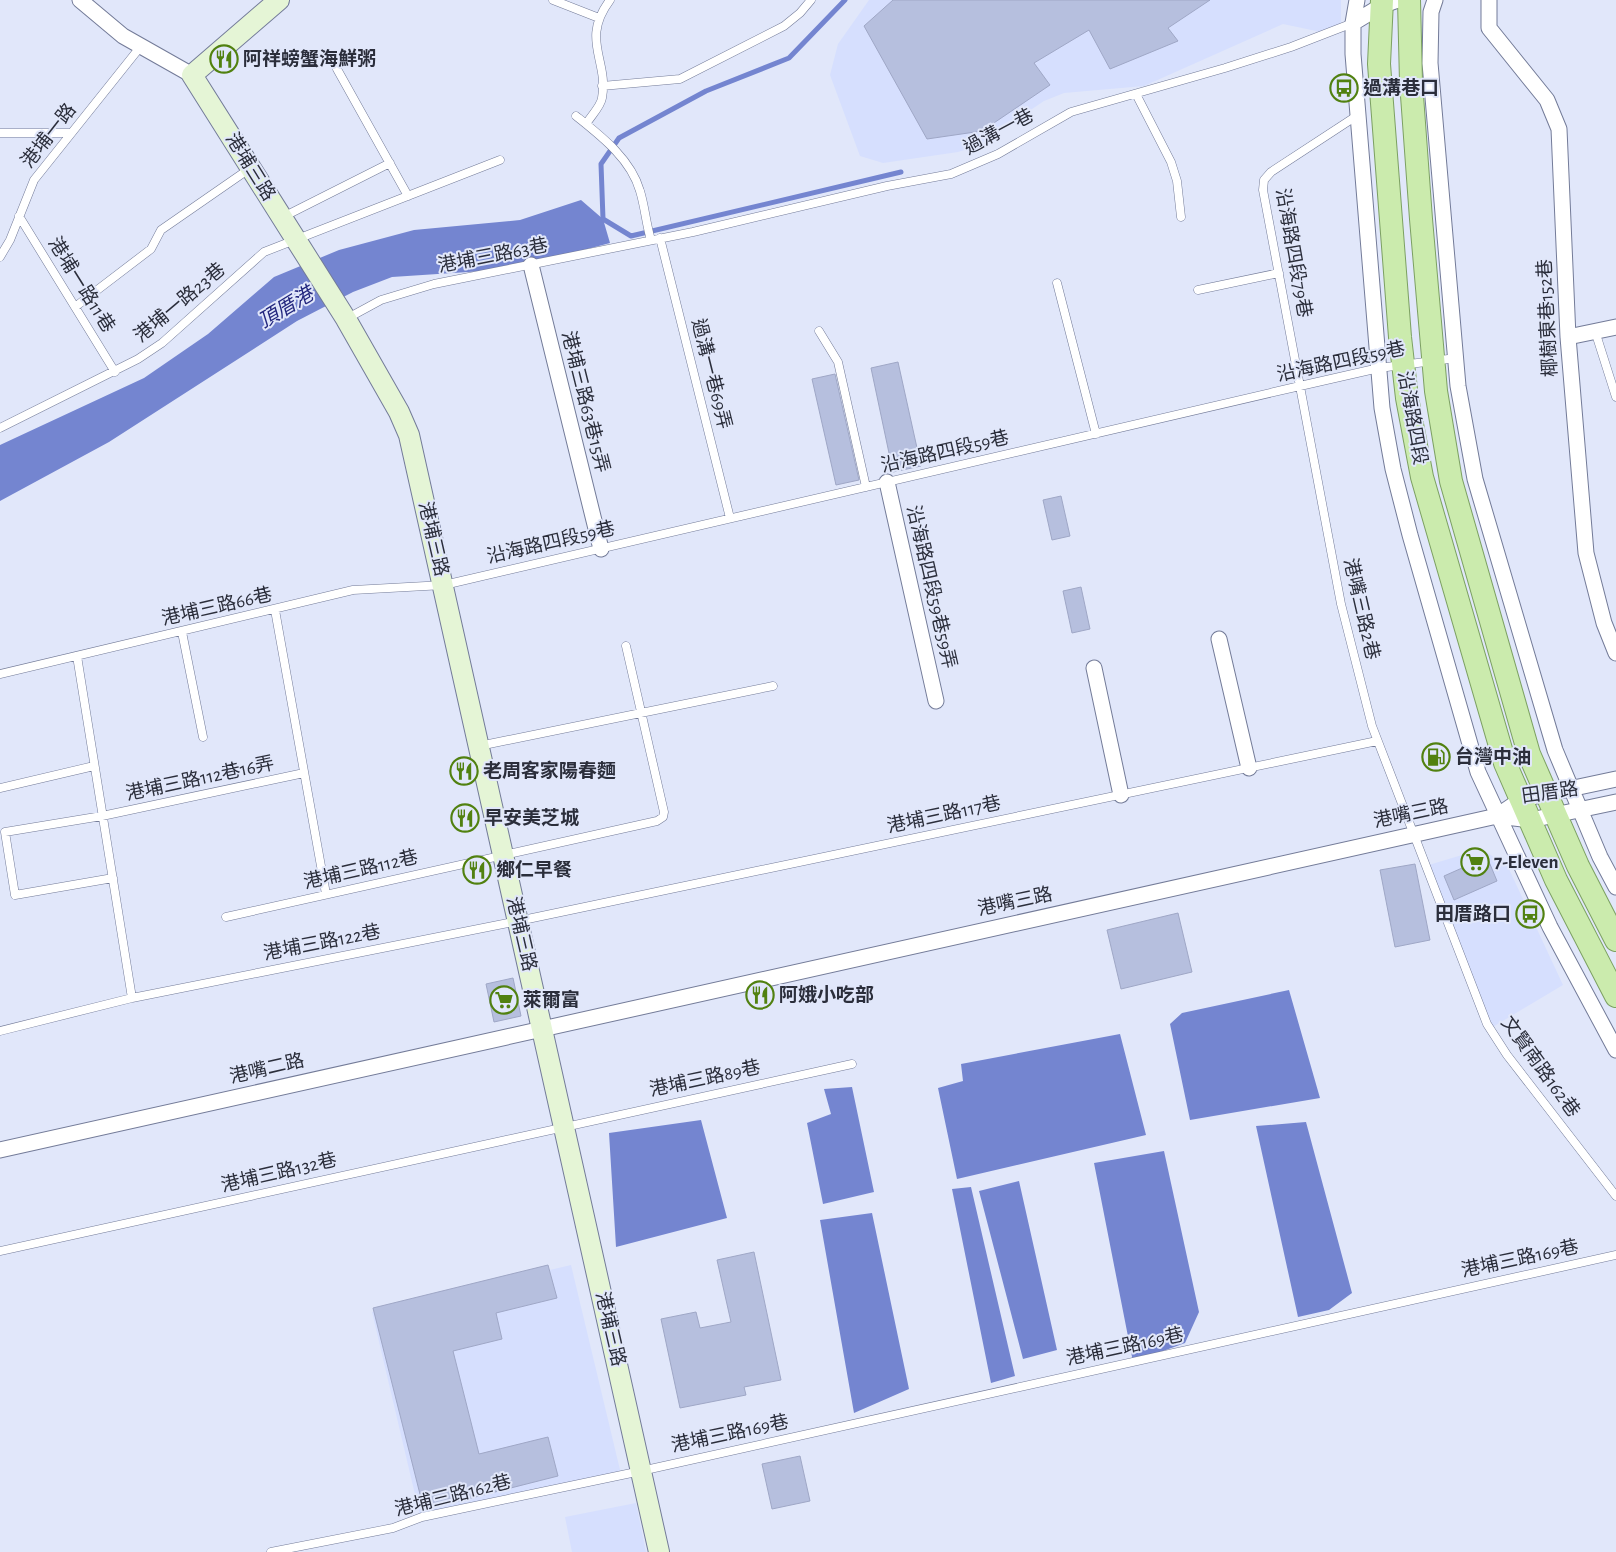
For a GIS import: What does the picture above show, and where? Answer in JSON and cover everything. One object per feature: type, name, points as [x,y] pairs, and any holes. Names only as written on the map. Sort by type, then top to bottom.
[{"type":"main road","name":"沿海路四段","points":[[1409,0],[1411,82],[1445,359],[1436,391],[1451,481],[1529,754],[1578,866],[1616,940]]},
{"type":"main road","name":"沿海路四段","points":[[1387,2],[1379,64],[1406,398],[1422,477],[1505,763],[1556,880],[1616,996]]},
{"type":"street","points":[[80,0],[123,36],[192,75],[279,0]]},
{"type":"street","name":"沿海路四段","points":[[1357,0],[1353,23],[1358,114],[1382,408],[1393,469],[1478,772],[1550,928],[1616,1050]]},
{"type":"street","name":"沿海路四段","points":[[1434,0],[1430,63],[1445,359],[1458,386],[1475,479],[1555,750],[1600,857],[1616,887]]},
{"type":"street","name":"椰樹東巷152巷","points":[[1490,0],[1489,28],[1546,100],[1559,129],[1568,337],[1586,553],[1604,623],[1616,652]]},
{"type":"street","points":[[1353,23],[1387,2]]},
{"type":"street","name":"港埔三路","points":[[192,75],[341,311],[399,412],[409,435],[659,1552]]},
{"type":"street","name":"港埔三路63巷15弄","points":[[531,264],[600,549]]},
{"type":"street","points":[[1568,337],[1616,327]]},
{"type":"street","name":"沿海路四段59巷59弄","points":[[887,482],[936,701]]},
{"type":"street","points":[[1220,639],[1249,768]]},
{"type":"street","points":[[1094,668],[1121,795]]},
{"type":"street","name":"田厝路","points":[[1497,816],[1522,799],[1616,779]]},
{"type":"street","name":"田厝路","points":[[1497,816],[1530,820],[1616,802]]},
{"type":"street","name":"港嘴三路","points":[[542,1027],[1497,816]]},
{"type":"street","name":"港嘴二路","points":[[0,1150],[542,1027]]},
{"type":"lane","points":[[553,0],[599,18]]},
{"type":"lane","points":[[586,124],[602,99],[603,75],[596,50],[599,18],[610,0]]},
{"type":"lane","points":[[602,86],[680,79],[784,26],[800,13],[810,0]]},
{"type":"lane","name":"過溝一巷","points":[[650,237],[660,238],[887,186],[951,174],[998,154],[1071,112],[1291,47],[1353,23]]},
{"type":"lane","name":"港埔一路","points":[[0,257],[34,180],[141,46]]},
{"type":"lane","points":[[337,69],[408,196]]},
{"type":"lane","points":[[1136,94],[1172,162],[1177,181],[1181,217]]},
{"type":"lane","name":"沿海路四段79巷","points":[[1300,386],[1263,190],[1264,180],[1271,172],[1358,114]]},
{"type":"lane","points":[[576,116],[597,133],[633,172],[640,190],[650,237]]},
{"type":"lane","points":[[0,133],[71,133]]},
{"type":"lane","name":"港埔一路23巷","points":[[0,428],[115,372],[162,343],[264,252],[500,160]]},
{"type":"lane","points":[[282,218],[390,163]]},
{"type":"lane","points":[[75,307],[151,249],[161,230],[251,168]]},
{"type":"lane","name":"港埔一路11巷","points":[[19,216],[115,372]]},
{"type":"lane","name":"港埔三路63巷","points":[[341,311],[404,292],[650,237]]},
{"type":"lane","name":"過溝一巷69弄","points":[[660,238],[730,518]]},
{"type":"lane","points":[[1198,290],[1279,273]]},
{"type":"lane","points":[[1057,283],[1096,434]]},
{"type":"lane","points":[[819,331],[838,362],[866,487]]},
{"type":"lane","points":[[1595,331],[1616,396]]},
{"type":"lane","name":"沿海路四段59巷","points":[[444,585],[1379,368],[1445,359]]},
{"type":"lane","name":"港嘴三路2巷","points":[[1300,386],[1342,604],[1377,741],[1412,834]]},
{"type":"lane","name":"港埔三路66巷","points":[[0,674],[353,590],[444,585]]},
{"type":"lane","name":"港埔三路112巷16弄","points":[[275,610],[326,894]]},
{"type":"lane","points":[[182,632],[203,737]]},
{"type":"lane","points":[[626,646],[642,714]]},
{"type":"lane","points":[[77,656],[132,998]]},
{"type":"lane","points":[[479,746],[773,686]]},
{"type":"lane","name":"港埔三路112巷","points":[[226,917],[657,821],[663,817],[664,812],[642,714]]},
{"type":"lane","name":"港埔三路117巷","points":[[518,921],[1377,741]]},
{"type":"lane","points":[[0,788],[94,766]]},
{"type":"lane","name":"港埔三路112巷16弄","points":[[112,878],[15,895],[5,832],[102,816],[304,774]]},
{"type":"lane","name":"文賢南路162巷","points":[[1412,834],[1487,1024],[1507,1055],[1616,1196]]},
{"type":"lane","name":"港埔三路122巷","points":[[0,1031],[132,998],[518,921]]},
{"type":"lane","name":"港埔三路89巷","points":[[564,1126],[852,1064]]},
{"type":"lane","name":"港埔三路132巷","points":[[0,1252],[564,1126]]},
{"type":"lane","name":"港埔三路169巷","points":[[641,1471],[1616,1255]]},
{"type":"lane","name":"港埔三路162巷","points":[[272,1552],[393,1528],[422,1517],[641,1471]]},
{"type":"shaded area","points":[[869,0],[1341,0],[1341,27],[1321,32],[1283,24],[1144,86],[1064,93],[1044,101],[977,146],[958,152],[883,163],[860,156],[830,75],[838,44]]},
{"type":"shaded area","points":[[1482,849],[1508,867],[1563,985],[1491,1028],[1422,867]]},
{"type":"shaded area","points":[[571,1265],[621,1474],[421,1520],[372,1312]]},
{"type":"shaded area","points":[[636,1503],[646,1552],[572,1552],[565,1517]]},
{"type":"water","name":"頂厝港","points":[[581,200],[603,219],[610,243],[512,269],[392,277],[353,292],[297,321],[109,442],[0,501],[0,445],[144,378],[208,334],[274,277],[339,250],[414,230],[520,220]]},
{"type":"water","points":[[1289,990],[1320,1098],[1190,1120],[1170,1024],[1182,1013]]},
{"type":"water","points":[[1120,1034],[1146,1135],[957,1179],[938,1088],[963,1081],[961,1064]]},
{"type":"water","points":[[852,1087],[874,1192],[823,1204],[807,1123],[831,1114],[824,1089]]},
{"type":"water","points":[[701,1120],[727,1218],[616,1247],[609,1133]]},
{"type":"water","points":[[1306,1122],[1352,1293],[1329,1310],[1298,1317],[1256,1126]]},
{"type":"water","points":[[1164,1151],[1199,1312],[1185,1343],[1133,1362],[1094,1163]]},
{"type":"water","points":[[1019,1181],[1057,1350],[1023,1359],[979,1191]]},
{"type":"water","points":[[971,1187],[1015,1376],[991,1383],[952,1189]]},
{"type":"water","points":[[872,1213],[909,1389],[854,1413],[820,1220]]},
{"type":"building","points":[[893,0],[1210,0],[1168,28],[1178,41],[1110,69],[1089,30],[1034,63],[1050,85],[982,131],[927,139],[864,26]]},
{"type":"building","points":[[898,362],[921,466],[893,472],[871,368]]},
{"type":"building","points":[[835,374],[859,480],[836,485],[812,379]]},
{"type":"building","points":[[1061,496],[1070,536],[1052,540],[1043,500]]},
{"type":"building","points":[[1081,587],[1090,629],[1072,633],[1063,591]]},
{"type":"building","points":[[1487,857],[1497,881],[1454,900],[1444,876]]},
{"type":"building","points":[[1415,864],[1430,940],[1395,947],[1380,870]]},
{"type":"building","points":[[1178,913],[1192,972],[1121,989],[1107,930]]},
{"type":"building","name":"萊爾富","points":[[513,978],[521,1016],[494,1022],[486,984]]},
{"type":"building","points":[[754,1252],[781,1380],[744,1387],[746,1395],[680,1408],[661,1319],[696,1312],[700,1328],[731,1322],[717,1260]]},
{"type":"building","points":[[548,1265],[557,1298],[496,1313],[502,1339],[453,1351],[479,1454],[548,1437],[558,1476],[424,1510],[373,1308]]},
{"type":"building","points":[[800,1456],[810,1501],[772,1509],[762,1464]]},
{"type":"waterway","points":[[845,0],[789,58],[706,91],[619,138],[601,164],[603,219],[631,236],[901,172]]},
{"type":"place","name":"阿祥螃蟹海鮮粥","points":[[224,59]]},
{"type":"place","name":"過溝巷口","points":[[1344,88]]},
{"type":"place","name":"台灣中油","points":[[1436,757]]},
{"type":"place","name":"老周客家陽春麵","points":[[464,771]]},
{"type":"place","name":"早安美芝城","points":[[465,818]]},
{"type":"place","name":"7-Eleven","points":[[1475,862]]},
{"type":"place","name":"鄉仁早餐","points":[[477,870]]},
{"type":"place","name":"田厝路口","points":[[1530,914]]},
{"type":"place","name":"阿娥小吃部","points":[[760,995]]},
{"type":"place","name":"萊爾富","points":[[504,1000]]}]
